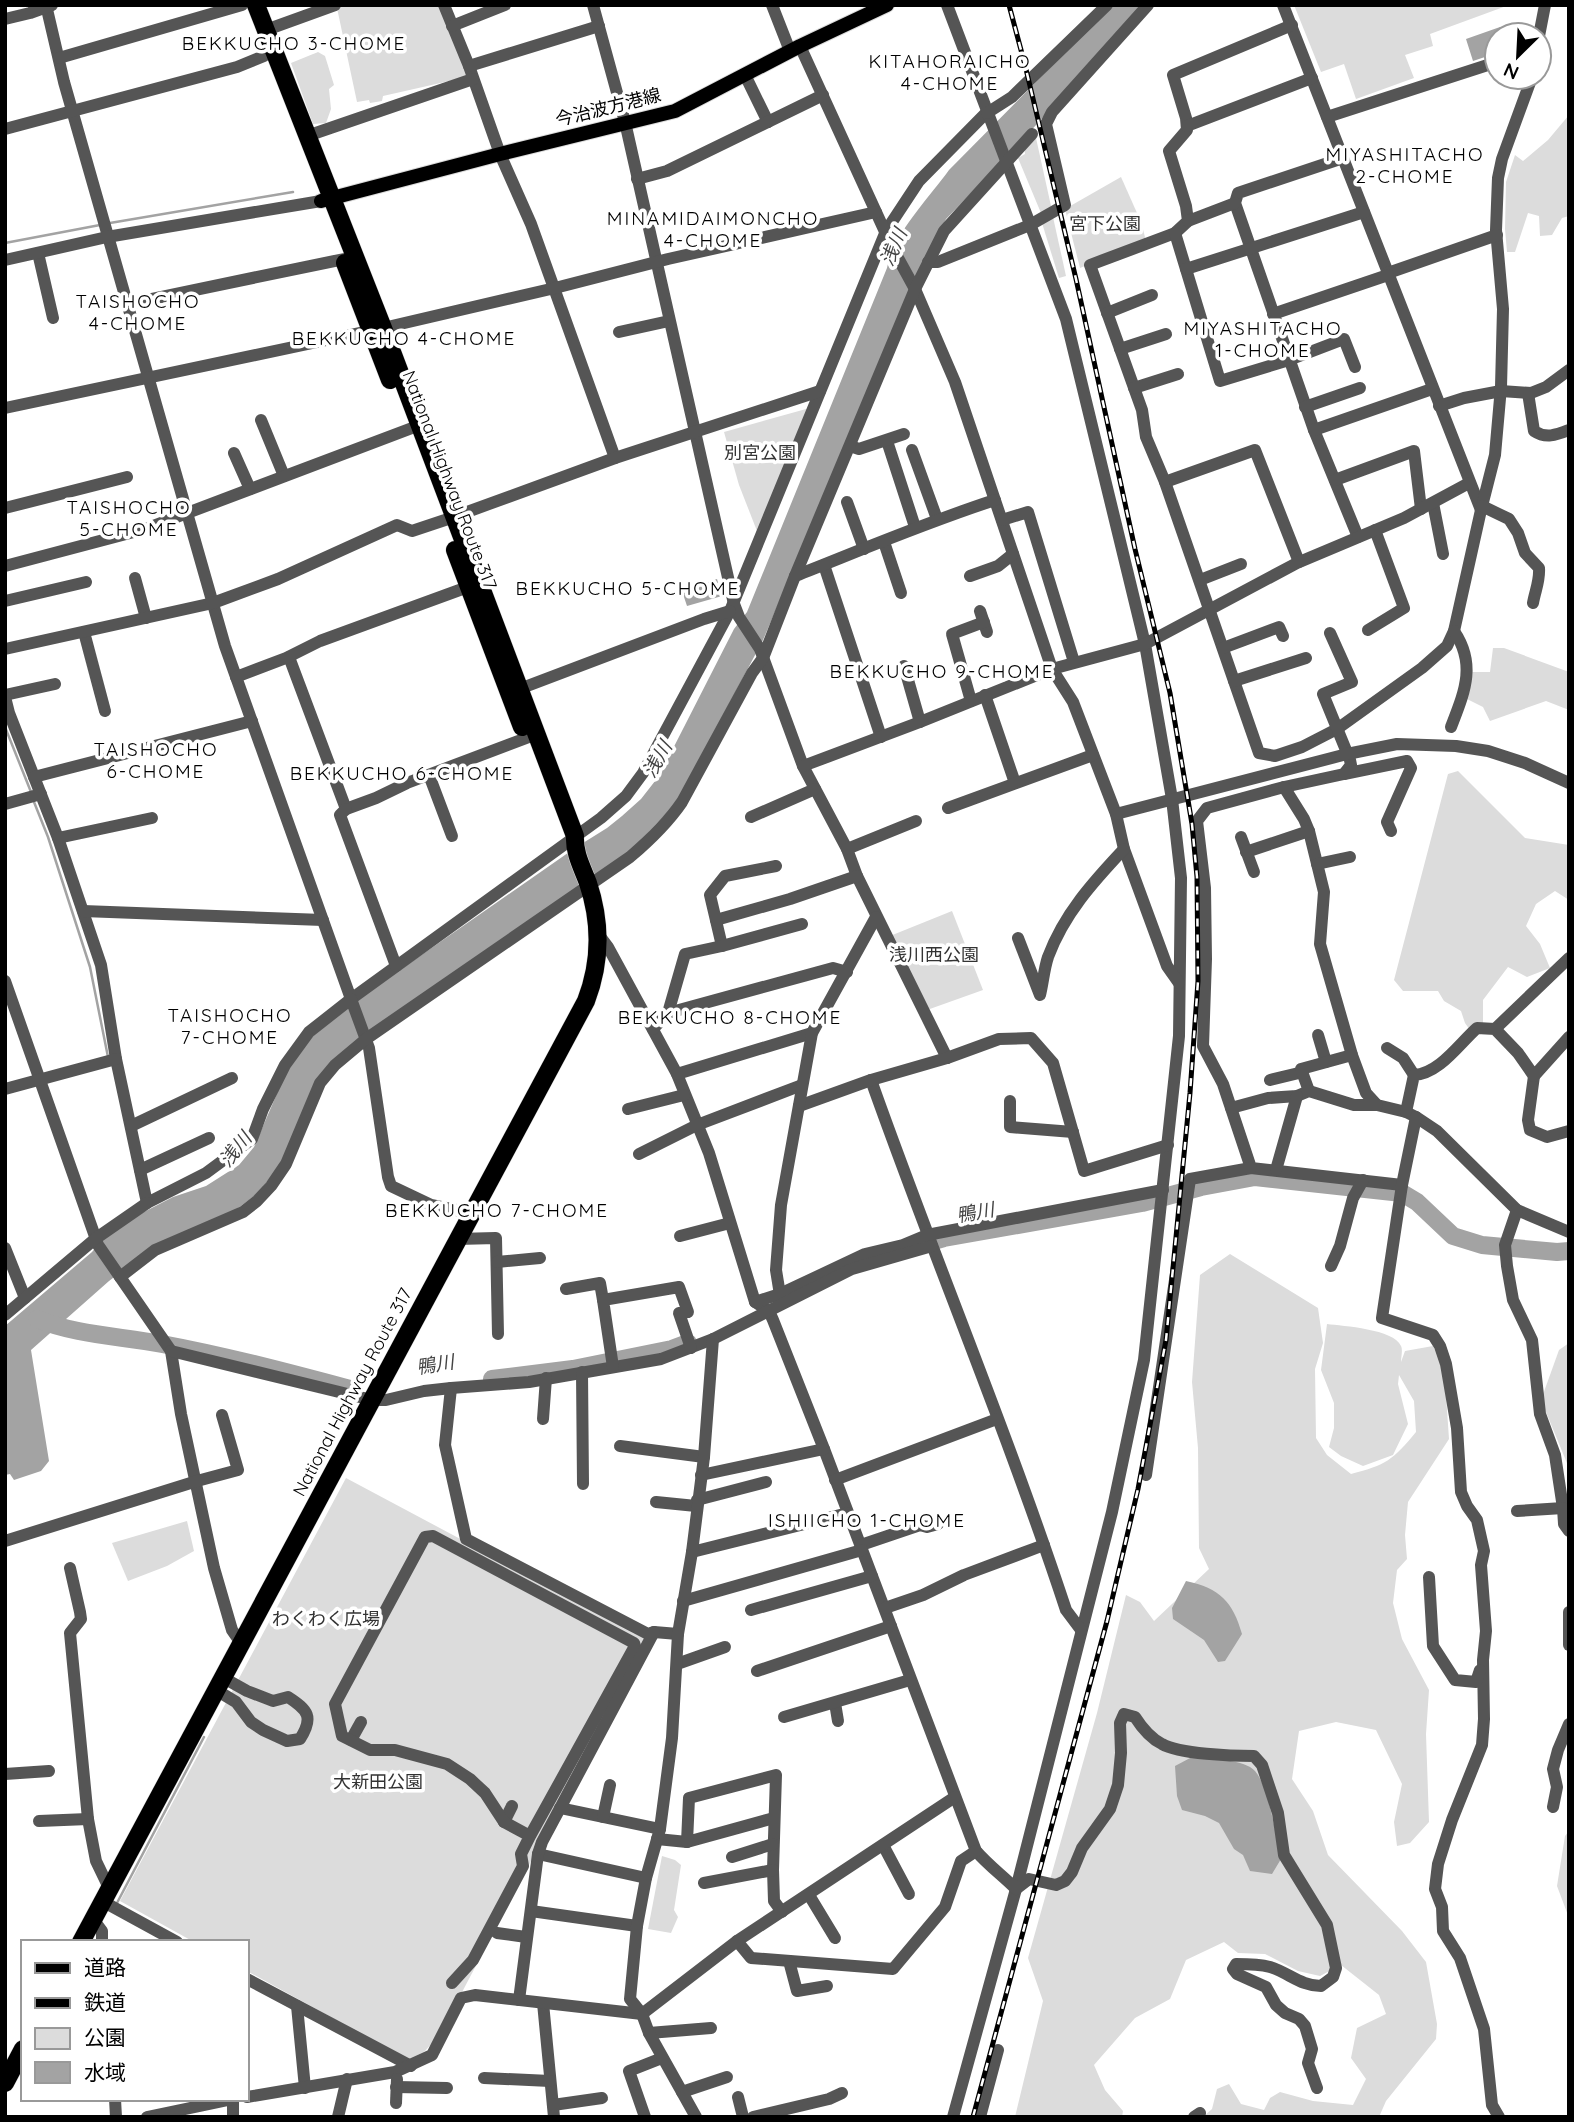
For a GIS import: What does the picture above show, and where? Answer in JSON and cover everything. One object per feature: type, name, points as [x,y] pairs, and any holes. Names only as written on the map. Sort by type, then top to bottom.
[{"type":"highway","name":"National Highway Route 317","points":[[82,1940],[586,1001],[593,982],[599,934],[588,883],[377,329],[327,200],[243,5]]},
{"type":"highway","name":"National Highway Route 317","points":[[256,5],[307,136],[344,259],[377,329]]},
{"type":"highway","points":[[5,2083],[21,2053]]},
{"type":"main road","name":"今治波方港線","points":[[327,200],[675,111],[887,5]]},
{"type":"street","points":[[58,58],[243,5]]},
{"type":"street","points":[[266,30],[335,5]]},
{"type":"street","points":[[444,5],[500,154],[531,224],[615,458]]},
{"type":"street","points":[[452,26],[505,5]]},
{"type":"street","points":[[593,5],[625,122],[734,611],[762,653],[803,766],[947,1058]]},
{"type":"street","points":[[772,5],[823,94],[892,247],[914,287],[955,382],[1052,669],[1073,702],[1116,814],[1124,849],[1167,966],[1179,984]]},
{"type":"street","points":[[947,5],[1066,319],[1145,644],[1172,799],[1181,878],[1179,1037],[1144,1360],[1112,1512],[1016,1889],[953,2117]]},
{"type":"street","points":[[5,1315],[147,1203],[206,1173],[252,1139],[263,1109],[285,1065],[309,1032],[396,966],[572,842],[626,796],[643,773],[734,611],[886,231],[919,181],[987,113],[1012,97],[1107,5]]},
{"type":"street","points":[[929,262],[938,262],[1030,225],[1065,205],[1046,124],[1052,112],[1148,5]]},
{"type":"street","points":[[1283,5],[1469,483],[1481,508],[1509,519],[1518,533],[1525,553],[1539,568],[1539,582],[1533,603]]},
{"type":"street","points":[[5,19],[48,6],[58,58],[107,237],[213,603],[236,677],[365,1037],[391,1186],[431,1205],[471,1213]]},
{"type":"street","points":[[307,136],[599,26]]},
{"type":"street","points":[[1188,221],[1170,151],[1187,130],[1173,75],[1292,26]]},
{"type":"street","points":[[5,129],[237,67],[264,56]]},
{"type":"street","points":[[1327,117],[1483,67]]},
{"type":"street","points":[[745,75],[768,122]]},
{"type":"street","points":[[1186,126],[1312,79]]},
{"type":"street","points":[[1235,202],[1188,221],[1175,233],[1090,265],[1135,388],[1146,437],[1200,580],[1259,754],[1275,756],[1302,747],[1337,729],[1422,668],[1447,646],[1454,631],[1495,455],[1501,391],[1503,309],[1497,235],[1498,178],[1502,159],[1527,91]]},
{"type":"street","points":[[638,179],[667,171],[823,94]]},
{"type":"street","points":[[118,1275],[155,1250],[243,1212],[271,1186],[286,1164],[320,1083],[365,1037],[630,857],[671,818],[762,653],[914,287],[944,231],[1032,134]]},
{"type":"street","points":[[1343,158],[1238,193],[1235,202],[1314,430],[1358,537]]},
{"type":"street","points":[[5,260],[107,237],[327,200]]},
{"type":"street","points":[[5,408],[377,329],[876,212]]},
{"type":"street","points":[[1186,269],[1364,212]]},
{"type":"street","points":[[1175,233],[1220,381],[1289,360],[1344,339],[1354,367]]},
{"type":"street","points":[[1273,314],[1497,235]]},
{"type":"street","points":[[38,253],[53,318]]},
{"type":"street","points":[[127,304],[344,259]]},
{"type":"street","points":[[1107,313],[1152,295]]},
{"type":"street","points":[[619,332],[669,321]]},
{"type":"street","points":[[1120,349],[1166,334]]},
{"type":"street","points":[[1439,406],[1501,391],[1528,393],[1546,387],[1569,370]]},
{"type":"street","points":[[1135,388],[1178,374]]},
{"type":"street","points":[[1306,407],[1360,388]]},
{"type":"street","points":[[1314,430],[1433,389]]},
{"type":"street","points":[[5,649],[213,603],[278,579],[397,525],[412,530],[449,519],[615,458],[820,391]]},
{"type":"street","points":[[1528,393],[1534,431],[1548,437],[1569,430]]},
{"type":"street","points":[[261,420],[284,476]]},
{"type":"street","points":[[5,566],[145,529],[414,427]]},
{"type":"street","points":[[850,446],[859,449],[904,434]]},
{"type":"street","points":[[887,440],[915,527]]},
{"type":"street","points":[[912,450],[937,519]]},
{"type":"street","points":[[1165,482],[1255,450],[1299,562]]},
{"type":"street","points":[[1335,480],[1414,451],[1427,506],[1443,554]]},
{"type":"street","points":[[234,453],[250,489]]},
{"type":"street","points":[[5,508],[127,477]]},
{"type":"street","points":[[803,766],[1052,669],[1145,644],[1299,562],[1427,506],[1469,483]]},
{"type":"street","points":[[795,576],[884,542],[915,527],[995,500]]},
{"type":"street","points":[[847,502],[864,549]]},
{"type":"street","points":[[1002,520],[1028,512],[1074,662]]},
{"type":"street","points":[[1368,630],[1405,608],[1375,530]]},
{"type":"street","points":[[884,542],[901,593]]},
{"type":"street","points":[[970,576],[998,566],[1013,554]]},
{"type":"street","points":[[1200,580],[1241,564]]},
{"type":"street","points":[[824,565],[881,737]]},
{"type":"street","points":[[135,578],[146,618]]},
{"type":"street","points":[[5,601],[86,582]]},
{"type":"street","points":[[236,677],[474,584]]},
{"type":"street","points":[[514,691],[704,619],[734,611]]},
{"type":"street","points":[[971,701],[951,634],[984,621]]},
{"type":"street","points":[[1223,648],[1279,627],[1283,636]]},
{"type":"street","points":[[1451,727],[1466,688],[1467,670],[1463,643],[1454,631]]},
{"type":"street","points":[[84,632],[105,711]]},
{"type":"street","points":[[1330,633],[1352,682],[1323,694],[1351,765],[1344,774]]},
{"type":"street","points":[[289,657],[346,809]]},
{"type":"street","points":[[1234,681],[1306,658]]},
{"type":"street","points":[[904,666],[920,722]]},
{"type":"street","points":[[55,684],[5,696],[9,713],[58,838],[101,965],[116,1059],[147,1203]]},
{"type":"street","points":[[985,695],[1015,783]]},
{"type":"street","points":[[34,777],[252,721]]},
{"type":"street","points":[[396,966],[340,815],[346,809],[407,783],[532,736]]},
{"type":"street","points":[[1116,814],[1347,754],[1396,744],[1457,746],[1488,751],[1525,763],[1569,783]]},
{"type":"street","points":[[948,808],[1093,755]]},
{"type":"street","points":[[1251,1168],[1223,1084],[1202,1046],[1206,959],[1205,888],[1198,821],[1207,808],[1284,787],[1407,761],[1411,768],[1387,822],[1391,831]]},
{"type":"street","points":[[429,775],[452,835]]},
{"type":"street","points":[[1284,787],[1310,831],[1324,892],[1320,944],[1352,1055],[1366,1093],[1377,1105]]},
{"type":"street","points":[[751,817],[815,789]]},
{"type":"street","points":[[5,804],[41,794]]},
{"type":"street","points":[[58,838],[152,818]]},
{"type":"street","points":[[846,849],[916,821]]},
{"type":"street","points":[[1247,852],[1310,831]]},
{"type":"street","points":[[1241,837],[1254,872]]},
{"type":"street","points":[[1018,938],[1040,995],[1048,958],[1070,912],[1124,849]]},
{"type":"street","points":[[1317,864],[1350,857]]},
{"type":"street","points":[[722,946],[710,895],[725,876],[776,866]]},
{"type":"street","points":[[716,920],[857,876]]},
{"type":"street","points":[[83,911],[323,920]]},
{"type":"street","points":[[781,1299],[776,1270],[781,1205],[812,1032],[876,917]]},
{"type":"street","points":[[653,1030],[668,1013],[685,954],[802,924]]},
{"type":"street","points":[[599,934],[677,1074],[709,1153],[755,1302],[769,1311],[976,1851],[1016,1889]]},
{"type":"street","points":[[1495,1029],[1569,958]]},
{"type":"street","points":[[668,1013],[833,968],[847,972]]},
{"type":"street","points":[[5,981],[97,1242],[171,1351],[181,1414],[214,1569],[232,1630],[241,1643]]},
{"type":"street","points":[[1414,1075],[1425,1074],[1476,1028],[1495,1029],[1518,1053],[1534,1076]]},
{"type":"street","points":[[677,1074],[812,1032]]},
{"type":"street","points":[[1318,1035],[1326,1062]]},
{"type":"street","points":[[1179,1037],[1202,1046]]},
{"type":"street","points":[[1569,1037],[1534,1076],[1528,1120],[1530,1130],[1548,1137],[1569,1131]]},
{"type":"street","points":[[799,1106],[999,1039],[1031,1038],[1053,1063],[1084,1171],[1168,1145]]},
{"type":"street","points":[[1387,1048],[1403,1058],[1414,1075],[1402,1185],[1382,1318],[1433,1335],[1440,1346],[1446,1364],[1457,1428],[1461,1492],[1477,1520],[1484,1551],[1481,1565],[1486,1631],[1482,1745],[1452,1820],[1438,1864],[1435,1889],[1442,1907],[1443,1931],[1460,1958],[1484,2029],[1492,2105],[1499,2117]]},
{"type":"street","points":[[1276,1170],[1303,1094],[1301,1069],[1352,1055]]},
{"type":"street","points":[[5,1088],[116,1059]]},
{"type":"street","points":[[1270,1080],[1303,1072]]},
{"type":"street","points":[[131,1126],[232,1078]]},
{"type":"street","points":[[871,1080],[1066,1610],[1081,1630]]},
{"type":"street","points":[[639,1154],[697,1125],[802,1085]]},
{"type":"street","points":[[1231,1108],[1268,1098],[1303,1094],[1354,1105],[1377,1105],[1411,1114],[1437,1131],[1517,1210],[1569,1233]]},
{"type":"street","points":[[628,1109],[684,1095]]},
{"type":"street","points":[[1010,1101],[1010,1128],[1073,1132]]},
{"type":"street","points":[[140,1170],[209,1138]]},
{"type":"street","points":[[1146,1475],[1190,1179],[1251,1168],[1402,1185]]},
{"type":"street","points":[[1331,1266],[1353,1198],[1362,1182]]},
{"type":"street","points":[[755,1302],[781,1299],[929,1240],[1163,1190]]},
{"type":"street","points":[[1517,1210],[1505,1245],[1507,1266],[1513,1300],[1532,1340],[1540,1414],[1555,1455],[1564,1524],[1569,1531]]},
{"type":"street","points":[[680,1236],[730,1223]]},
{"type":"street","points":[[457,1240],[496,1238],[498,1335]]},
{"type":"street","points":[[5,1248],[25,1298]]},
{"type":"street","points":[[497,1262],[540,1258]]},
{"type":"street","points":[[566,1289],[600,1283],[613,1367]]},
{"type":"street","points":[[603,1300],[679,1287],[688,1312],[679,1313],[691,1348]]},
{"type":"street","points":[[171,1351],[372,1400],[386,1400],[424,1391],[528,1382],[661,1359],[713,1339],[769,1311],[781,1299]]},
{"type":"street","points":[[696,2117],[649,2033],[642,2014],[630,1998],[637,1926],[658,1834],[672,1738],[678,1634],[704,1457],[713,1339]]},
{"type":"street","points":[[582,1372],[583,1484]]},
{"type":"street","points":[[543,1419],[546,1378]]},
{"type":"street","points":[[451,1388],[445,1445],[466,1539],[648,1634],[678,1634]]},
{"type":"street","points":[[5,1541],[238,1470],[222,1415]]},
{"type":"street","points":[[835,1480],[997,1419]]},
{"type":"street","points":[[620,1446],[704,1457]]},
{"type":"street","points":[[701,1475],[824,1449]]},
{"type":"street","points":[[656,1502],[697,1503],[766,1482]]},
{"type":"street","points":[[1517,1511],[1563,1508]]},
{"type":"street","points":[[692,1552],[848,1513]]},
{"type":"street","points":[[683,1601],[862,1548],[920,1525],[927,1528],[938,1524]]},
{"type":"street","points":[[452,1983],[473,1961],[523,1866],[521,1854],[530,1836],[635,1646],[634,1643],[433,1536],[425,1537],[335,1704],[342,1736],[370,1750],[395,1750],[447,1764],[485,1793],[504,1822],[530,1836]]},
{"type":"street","points":[[885,1608],[1044,1545]]},
{"type":"street","points":[[70,1568],[81,1619],[71,1633],[88,1819],[105,1895],[174,1940]]},
{"type":"street","points":[[751,1610],[872,1576]]},
{"type":"street","points":[[1429,1577],[1433,1646],[1445,1667],[1455,1680],[1476,1682],[1483,1660]]},
{"type":"street","points":[[1569,1612],[1569,1645]]},
{"type":"street","points":[[757,1671],[891,1626]]},
{"type":"street","points":[[519,2000],[538,1854],[542,1842],[654,1633]]},
{"type":"street","points":[[677,1664],[725,1647]]},
{"type":"street","points":[[784,1717],[910,1680]]},
{"type":"street","points":[[219,1684],[273,1701],[288,1697],[303,1707],[308,1716],[306,1729],[300,1739],[287,1741],[251,1722],[219,1684]]},
{"type":"street","points":[[835,1703],[838,1721]]},
{"type":"street","points":[[1016,1889],[1029,1879],[1056,1885],[1065,1881],[1072,1872],[1082,1848],[1110,1809],[1118,1785],[1120,1723],[1124,1714],[1135,1717],[1144,1731],[1163,1745],[1254,1756],[1262,1765],[1278,1813],[1284,1856],[1327,1925],[1336,1968],[1332,1977],[1321,1986],[1298,1982],[1270,1967],[1236,1964],[1233,1969],[1237,1974],[1266,1987],[1276,2005],[1285,2013],[1299,2019],[1305,2026],[1312,2049],[1308,2063],[1317,2088]]},
{"type":"street","points":[[351,1740],[361,1722]]},
{"type":"street","points":[[1553,1807],[1557,1787],[1553,1769],[1569,1724]]},
{"type":"street","points":[[5,1774],[49,1771]]},
{"type":"street","points":[[687,1842],[689,1798],[776,1775],[772,1870],[774,1901],[782,1912]]},
{"type":"street","points":[[603,1817],[610,1785]]},
{"type":"street","points":[[248,2097],[397,2071],[411,2066],[432,2055],[461,1998],[475,1995],[642,2014],[737,1941],[955,1797]]},
{"type":"street","points":[[504,1822],[512,1806]]},
{"type":"street","points":[[560,1808],[603,1817],[687,1842],[775,1818]]},
{"type":"street","points":[[39,1821],[88,1819]]},
{"type":"street","points":[[732,1857],[773,1844]]},
{"type":"street","points":[[883,1845],[908,1894]]},
{"type":"street","points":[[737,1941],[751,1958],[893,1969],[945,1907],[961,1861],[976,1851]]},
{"type":"street","points":[[538,1854],[646,1878]]},
{"type":"street","points":[[704,1883],[772,1870]]},
{"type":"street","points":[[809,1895],[835,1938]]},
{"type":"street","points":[[531,1911],[637,1926]]},
{"type":"street","points":[[93,1919],[102,1931],[102,1940]]},
{"type":"street","points":[[497,1933],[526,1937]]},
{"type":"street","points":[[789,1961],[797,1991],[827,1986]]},
{"type":"street","points":[[248,1980],[411,2066]]},
{"type":"street","points":[[543,2003],[554,2111],[602,2098]]},
{"type":"street","points":[[297,2006],[305,2088]]},
{"type":"street","points":[[649,2033],[711,2028]]},
{"type":"street","points":[[981,2117],[998,2050]]},
{"type":"street","points":[[645,2117],[629,2071],[662,2057]]},
{"type":"street","points":[[396,2103],[397,2071]]},
{"type":"street","points":[[682,2092],[727,2077]]},
{"type":"street","points":[[484,2078],[550,2081]]},
{"type":"street","points":[[338,2117],[348,2079]]},
{"type":"street","points":[[396,2087],[447,2088]]},
{"type":"street","points":[[753,2117],[829,2099],[842,2093]]},
{"type":"street","points":[[738,2097],[743,2117]]},
{"type":"street","points":[[147,2117],[184,2114],[226,2101]]},
{"type":"green space","points":[[346,5],[442,5],[467,77],[383,96],[382,101],[357,102],[337,8]]},
{"type":"green space","points":[[1294,5],[1509,5],[1430,34],[1433,46],[1405,55],[1414,78],[1356,99],[1344,64],[1321,72]]},
{"type":"green space","points":[[318,52],[325,56],[334,85],[329,89],[331,109],[326,123],[313,124],[291,63]]},
{"type":"green space","points":[[1569,115],[1569,216],[1562,218],[1552,235],[1540,236],[1539,216],[1528,213],[1515,252],[1507,252],[1506,182],[1515,155],[1523,161],[1548,140]]},
{"type":"green space","points":[[1036,138],[1051,206],[1041,213],[1018,158],[1025,154],[1024,145]]},
{"type":"green space","name":"宮下公園","points":[[1121,177],[1141,222],[1146,241],[1080,268],[1065,209]]},
{"type":"green space","points":[[1053,217],[1066,276],[1059,278],[1042,223]]},
{"type":"green space","name":"別宮公園","points":[[806,409],[809,412],[757,531],[739,485],[724,432]]},
{"type":"green space","points":[[1493,648],[1504,648],[1569,672],[1569,710],[1546,701],[1490,721],[1483,707],[1463,697],[1465,672],[1490,672]]},
{"type":"green space","points":[[1458,771],[1525,838],[1569,845],[1569,900],[1555,891],[1536,904],[1526,926],[1540,944],[1550,968],[1527,977],[1508,967],[1483,1000],[1483,1029],[1472,1033],[1461,1011],[1444,1001],[1438,991],[1403,991],[1394,980],[1448,774]]},
{"type":"green space","name":"浅川西公園","points":[[952,911],[983,990],[927,1010],[890,936]]},
{"type":"green space","points":[[1230,1254],[1318,1308],[1323,1343],[1315,1369],[1316,1438],[1327,1455],[1351,1474],[1373,1468],[1388,1460],[1395,1455],[1416,1432],[1414,1401],[1399,1375],[1398,1384],[1408,1424],[1393,1455],[1363,1466],[1329,1447],[1334,1428],[1334,1403],[1321,1370],[1327,1324],[1367,1329],[1389,1336],[1401,1346],[1401,1362],[1405,1351],[1433,1346],[1444,1366],[1449,1439],[1408,1502],[1405,1535],[1407,1559],[1397,1570],[1393,1603],[1402,1639],[1429,1690],[1426,1734],[1429,1822],[1410,1843],[1397,1846],[1394,1822],[1402,1784],[1376,1730],[1336,1722],[1299,1731],[1292,1779],[1313,1811],[1328,1855],[1402,1931],[1426,1962],[1437,2024],[1436,2039],[1386,2101],[1379,2117],[1203,2117],[1212,2109],[1217,2089],[1229,2084],[1241,2104],[1264,2110],[1270,2098],[1280,2092],[1313,2101],[1353,2105],[1366,2079],[1351,2058],[1357,2028],[1386,2014],[1379,1995],[1341,1965],[1320,1976],[1298,1971],[1265,1954],[1238,1953],[1224,1942],[1186,1960],[1170,1999],[1135,2018],[1094,2065],[1105,2090],[1123,2111],[1122,2117],[1015,2117],[1043,2001],[1028,1958],[1097,1713],[1126,1595],[1140,1602],[1154,1621],[1209,1569],[1199,1548],[1198,1448],[1192,1382],[1200,1275]]},
{"type":"green space","points":[[1569,1343],[1569,1468],[1541,1400],[1559,1350]]},
{"type":"green space","name":"大新田公園","points":[[346,1478],[648,1639],[440,2034],[425,2051],[409,2060],[248,1972],[248,1940],[190,1940],[120,1901]]},
{"type":"green space","points":[[187,1521],[194,1551],[167,1566],[128,1581],[112,1543]]},
{"type":"green space","points":[[1569,1831],[1569,1918],[1557,1886],[1565,1836]]},
{"type":"green space","points":[[662,1856],[681,1865],[674,1910],[678,1917],[671,1933],[648,1929]]},
{"type":"water","points":[[1112,5],[1144,5],[1027,135],[946,219],[917,277],[763,640],[676,804],[630,851],[328,1066],[284,1160],[258,1193],[233,1212],[156,1245],[109,1281],[31,1350],[49,1461],[41,1471],[14,1480],[10,1474],[5,1475],[5,1326],[92,1252],[105,1236],[173,1197],[206,1186],[239,1165],[254,1147],[285,1075],[305,1043],[344,1009],[607,828],[641,799],[659,776],[734,629],[747,612],[896,242],[949,170]]},
{"type":"water","points":[[1483,33],[1483,58],[1473,61],[1466,39]]},
{"type":"water","points":[[717,579],[722,596],[687,606],[682,591]]},
{"type":"water","points":[[1186,1581],[1216,1592],[1234,1613],[1242,1634],[1225,1661],[1218,1662],[1204,1640],[1173,1619],[1172,1608]]},
{"type":"water","points":[[1192,1757],[1243,1764],[1255,1771],[1260,1778],[1268,1800],[1281,1859],[1272,1874],[1250,1871],[1243,1855],[1234,1849],[1219,1823],[1182,1810],[1177,1796],[1175,1766]]},
{"type":"waterway","points":[[110,223],[293,192]]},
{"type":"waterway","points":[[5,243],[100,225]]},
{"type":"waterway","points":[[5,727],[31,792]]},
{"type":"waterway","points":[[34,802],[90,967],[108,1057]]},
{"type":"waterway","name":"鴨川","points":[[916,1246],[944,1238],[1142,1203],[1201,1187],[1255,1177],[1402,1193],[1417,1202],[1453,1236],[1482,1245],[1569,1251]]},
{"type":"waterway","name":"鴨川","points":[[37,1319],[83,1332],[210,1354],[354,1390]]},
{"type":"waterway","name":"鴨川","points":[[492,1379],[573,1369],[672,1349],[688,1343]]},
{"type":"waterway","points":[[117,1903],[204,1737]]},
{"type":"railway","points":[[973,2117],[1107,1621],[1138,1489],[1166,1340],[1198,981],[1197,877],[1192,824],[1170,693],[1135,549],[1076,279],[1009,5]]},
{"type":"district","name":"BEKKUCHO 3-CHOME","points":[[294,43]]},
{"type":"district","name":"KITAHORAICHO 4-CHOME","points":[[950,72]]},
{"type":"district","name":"MIYASHITACHO 2-CHOME","points":[[1405,165]]},
{"type":"district","name":"MINAMIDAIMONCHO 4-CHOME","points":[[713,229]]},
{"type":"district","name":"TAISHOCHO 4-CHOME","points":[[138,312]]},
{"type":"district","name":"BEKKUCHO 4-CHOME","points":[[404,338]]},
{"type":"district","name":"MIYASHITACHO 1-CHOME","points":[[1263,339]]},
{"type":"district","name":"TAISHOCHO 5-CHOME","points":[[129,518]]},
{"type":"district","name":"BEKKUCHO 5-CHOME","points":[[628,588]]},
{"type":"district","name":"BEKKUCHO 9-CHOME","points":[[942,671]]},
{"type":"district","name":"TAISHOCHO 6-CHOME","points":[[156,760]]},
{"type":"district","name":"BEKKUCHO 6-CHOME","points":[[402,773]]},
{"type":"district","name":"BEKKUCHO 8-CHOME","points":[[730,1017]]},
{"type":"district","name":"TAISHOCHO 7-CHOME","points":[[230,1026]]},
{"type":"district","name":"BEKKUCHO 7-CHOME","points":[[497,1210]]},
{"type":"district","name":"ISHIICHO 1-CHOME","points":[[867,1520]]},
{"type":"water label","name":"浅川","points":[[893,247]]},
{"type":"water label","name":"浅川","points":[[657,759]]},
{"type":"water label","name":"浅川","points":[[235,1149]]},
{"type":"park label","name":"わくわく広場","points":[[326,1618]]}]
